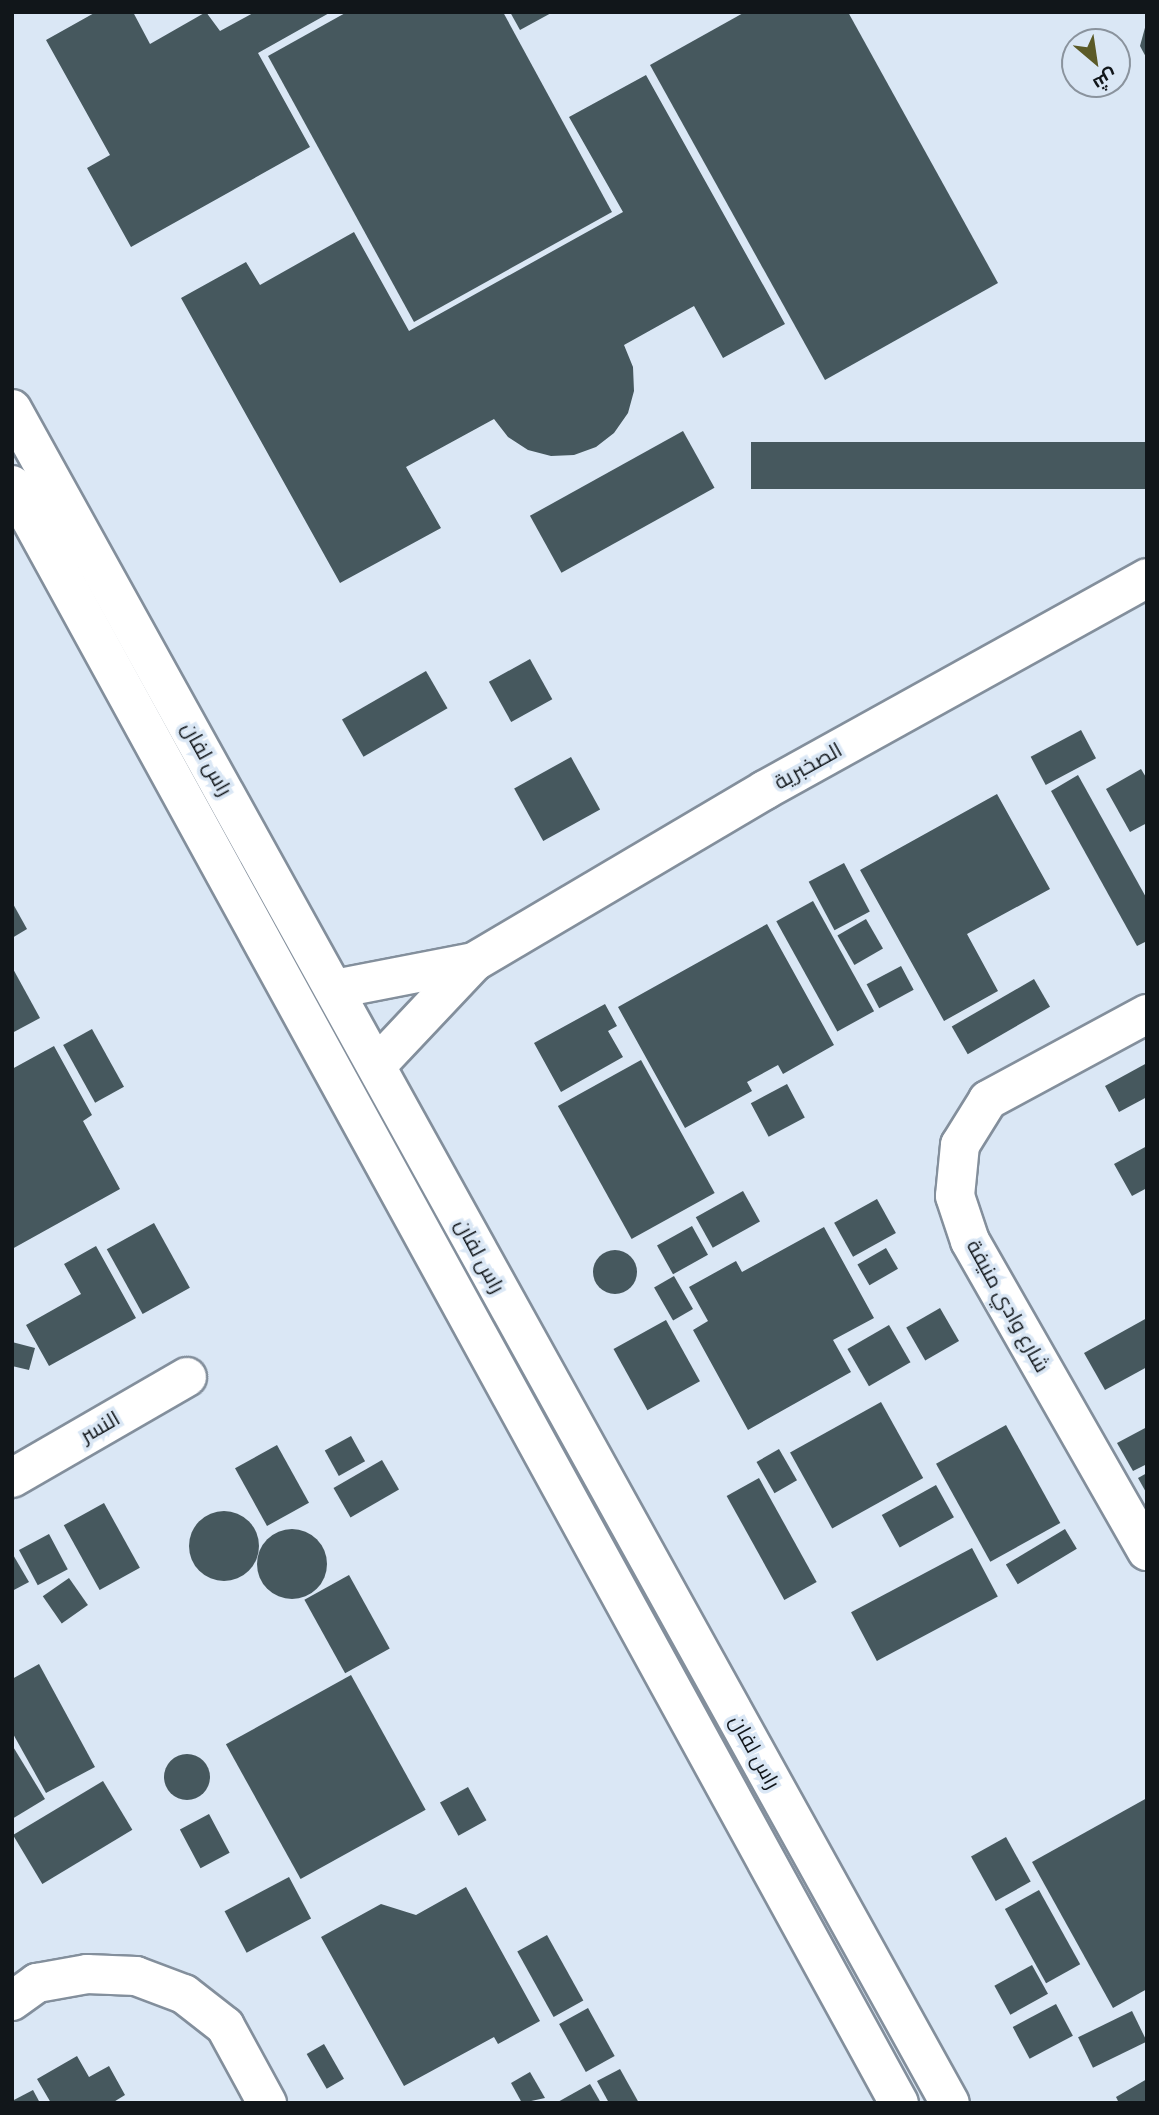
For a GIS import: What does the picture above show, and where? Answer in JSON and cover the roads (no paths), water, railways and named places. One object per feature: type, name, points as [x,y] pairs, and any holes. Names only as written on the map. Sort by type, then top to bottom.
[{"type":"street","name":"راس لفان","points":[[12,409],[950,2103]]},
{"type":"street","name":"راس لفان","points":[[12,485],[898,2103]]},
{"type":"street","name":"الصخبرية","points":[[377,1065],[474,962],[765,790],[1147,578]]},
{"type":"street","name":"الصخبرية","points":[[335,989],[474,962]]},
{"type":"street","name":"شارع وادي منيفة","points":[[1147,1014],[988,1100],[960,1145],[955,1196],[970,1241],[1147,1551]]},
{"type":"street","name":"النسر","points":[[12,1478],[187,1377]]},
{"type":"street","points":[[12,2001],[37,1983],[87,1974],[136,1976],[184,1994],[225,2026],[267,2103]]}]
